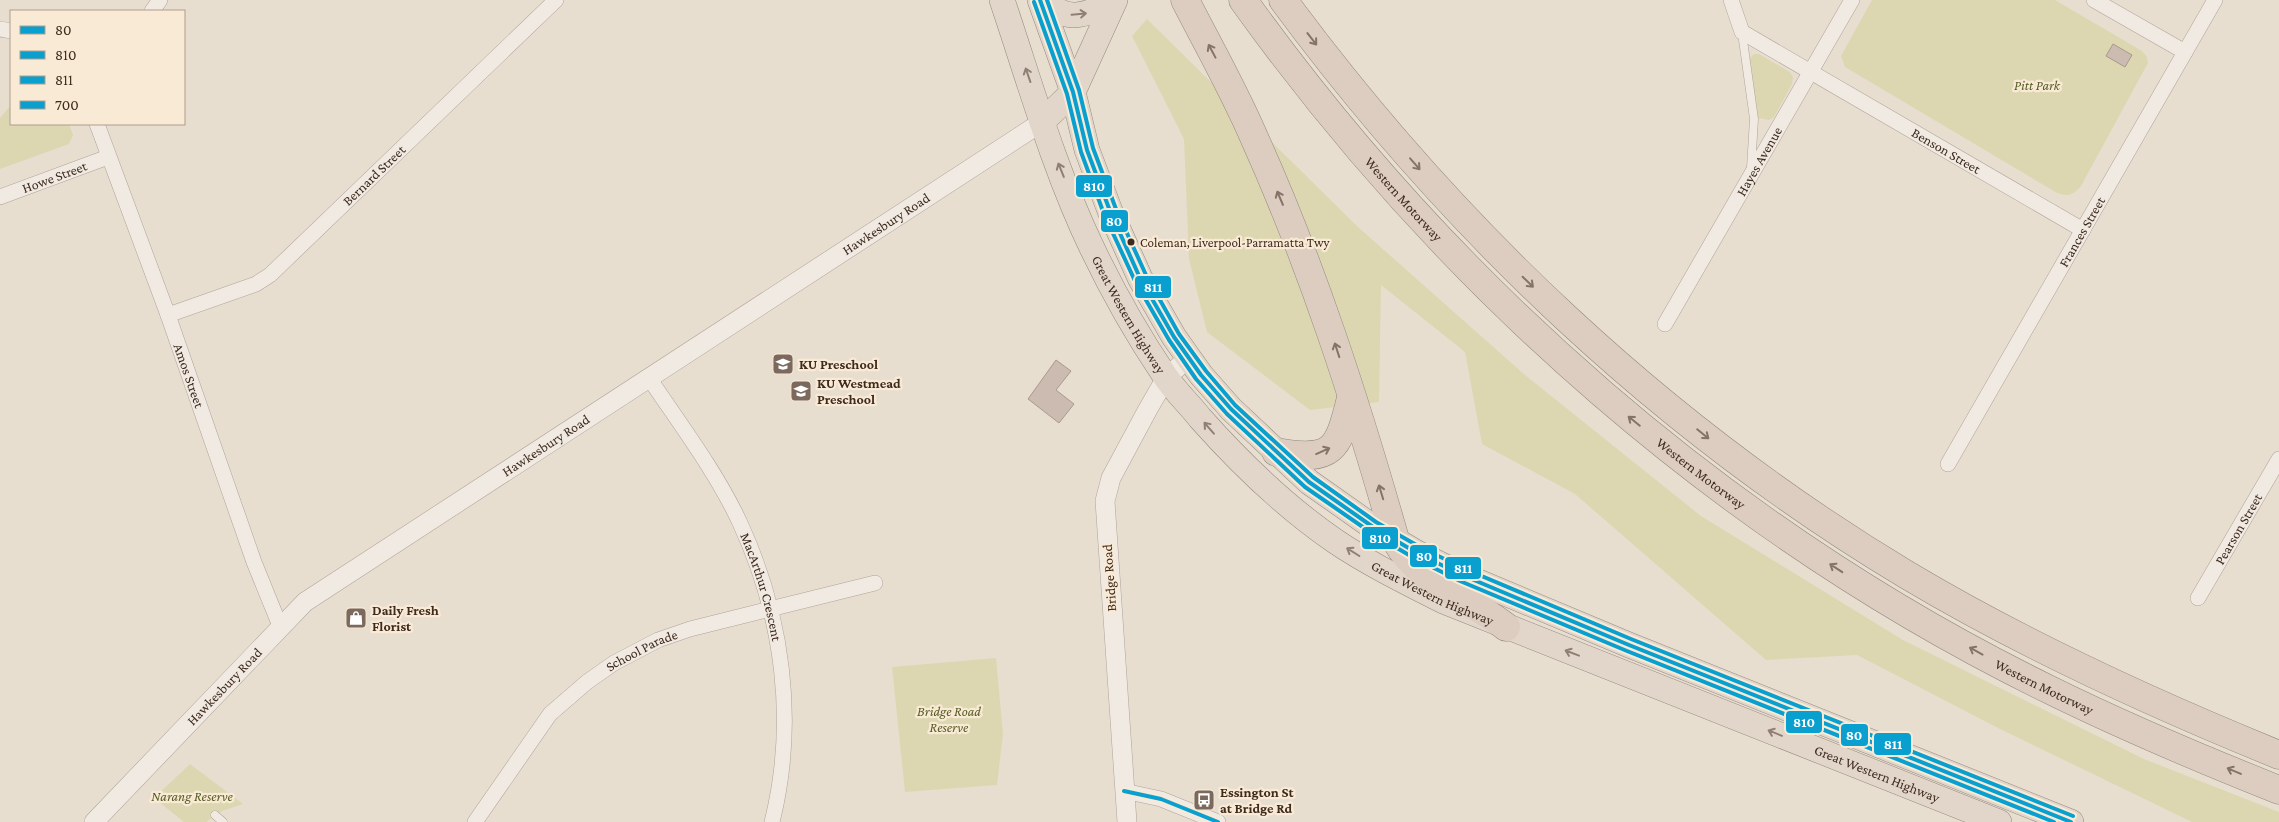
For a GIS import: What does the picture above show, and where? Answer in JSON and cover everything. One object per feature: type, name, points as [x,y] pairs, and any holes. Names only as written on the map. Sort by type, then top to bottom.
[{"type":"highway","name":"Great Western Highway","points":[[1002,0],[1042,122],[1092,248],[1127,314],[1166,378],[1242,464],[1295,510],[1334,540],[1409,584],[1506,627],[1991,819]]},
{"type":"highway","name":"Great Western Highway","points":[[1040,0],[1073,92],[1088,150],[1123,244],[1140,278],[1188,358],[1232,409],[1309,482],[1345,509],[1395,539],[1441,565],[1484,585],[2071,822]]},
{"type":"highway","points":[[1048,0],[1056,9],[1074,15],[1090,13],[1113,0]]},
{"type":"highway","points":[[1042,122],[1073,92],[1113,0]]},
{"type":"highway","points":[[1185,0],[1261,152],[1321,304],[1352,396],[1395,539],[1410,562],[1426,576],[1489,614],[1506,627]]},
{"type":"highway","name":"Western Motorway","points":[[1243,0],[1310,91],[1347,136],[1390,186],[1482,283],[1590,383],[1692,466],[1816,554],[1957,640],[2047,688],[2097,712],[2279,790]]},
{"type":"highway","points":[[1283,0],[1378,122],[1472,226],[1530,284],[1592,341],[1726,452],[1842,534],[1982,618],[2106,681],[2279,755]]},
{"type":"highway","points":[[1276,452],[1302,457],[1322,454],[1333,446],[1343,434],[1352,396]]},
{"type":"street","name":"Bernard Street","points":[[168,316],[256,284],[270,275],[556,0]]},
{"type":"street","points":[[1731,0],[1742,32]]},
{"type":"street","name":"Hayes Avenue","points":[[1665,324],[1750,173],[1852,0]]},
{"type":"street","points":[[2094,0],[2185,52]]},
{"type":"street","name":"Frances Street","points":[[1948,464],[2215,0]]},
{"type":"street","name":"Benson Street","points":[[1742,32],[2083,230]]},
{"type":"street","name":"Hawkesbury Road","points":[[94,822],[305,602],[1042,122]]},
{"type":"street","name":"Amos Street","points":[[97,125],[168,316],[254,562],[280,626]]},
{"type":"street","name":"Howe Street","points":[[0,197],[108,157]]},
{"type":"street","name":"Bridge Road","points":[[1127,822],[1105,501],[1111,478],[1166,378],[1188,358]]},
{"type":"street","name":"MacArthur Crescent","points":[[649,378],[719,485],[740,521],[759,567],[779,650],[784,691],[785,732],[782,777],[772,822]]},
{"type":"street","name":"Pearson Street","points":[[2198,598],[2279,459]]},
{"type":"street","name":"School Parade","points":[[475,822],[550,714],[600,672],[658,640],[673,635],[770,608],[876,583]]},
{"type":"street","points":[[1124,791],[1161,799],[1218,822]]},
{"type":"lane","points":[[1742,32],[1754,119],[1750,173]]},
{"type":"lane","points":[[1800,743],[1810,717]]},
{"type":"lane","points":[[1991,819],[1994,791]]},
{"type":"lane","points":[[215,816],[223,822]]},
{"type":"green space","name":"Pitt Park","points":[[1872,0],[2055,0],[2142,51],[2147,57],[2148,63],[2081,186],[2071,194],[2061,194],[1845,67],[1841,56]]},
{"type":"green space","points":[[1147,19],[1358,227],[1525,375],[1701,516],[1903,640],[2144,759],[2279,812],[2279,822],[2192,822],[2000,729],[1857,655],[1766,660],[1575,494],[1482,444],[1465,352],[1381,285],[1379,402],[1310,410],[1207,332],[1189,259],[1184,139],[1132,36]]},
{"type":"green space","points":[[1754,54],[1759,54],[1790,72],[1793,77],[1792,84],[1774,117],[1769,120],[1758,118],[1750,63],[1750,58]]},
{"type":"green space","points":[[10,106],[10,125],[69,125],[73,135],[69,144],[0,169],[0,118]]},
{"type":"green space","name":"Bridge Road Reserve","points":[[996,658],[1003,734],[997,785],[905,792],[892,667]]},
{"type":"green space","name":"Narang Reserve","points":[[190,764],[243,804],[222,811],[206,822],[184,822],[154,798]]},
{"type":"building","points":[[2113,44],[2132,55],[2125,67],[2106,56]]},
{"type":"building","points":[[1056,360],[1071,371],[1056,390],[1074,404],[1059,423],[1028,399]]},
{"type":"transit line","name":"80","points":[[1040,0],[1073,92],[1087,150],[1110,211],[1140,278],[1174,337],[1201,375],[1231,409],[1309,482],[1373,527],[1417,553],[1462,575],[1629,645],[2071,822]]},
{"type":"transit line","name":"811","points":[[1047,0],[1079,90],[1093,148],[1116,209],[1146,275],[1179,334],[1206,371],[1235,405],[1313,477],[1376,522],[1420,547],[1465,569],[1631,639],[2073,816]]},
{"type":"transit line","name":"810","points":[[1034,2],[1067,94],[1081,152],[1104,214],[1135,281],[1169,340],[1196,379],[1227,414],[1305,487],[1370,532],[1414,558],[1460,581],[1627,651],[2054,822]]},
{"type":"transit line","name":"700","points":[[1124,791],[1161,799],[1218,822]]},
{"type":"place","name":"Coleman, Liverpool-Parramatta Twy","points":[[1131,242]]},
{"type":"place","name":"KU Preschool","points":[[783,364]]},
{"type":"place","name":"KU Westmead Preschool","points":[[801,391]]},
{"type":"place","name":"Daily Fresh Florist","points":[[356,618]]},
{"type":"place","name":"Essington St at Bridge Rd","points":[[1204,800]]}]
